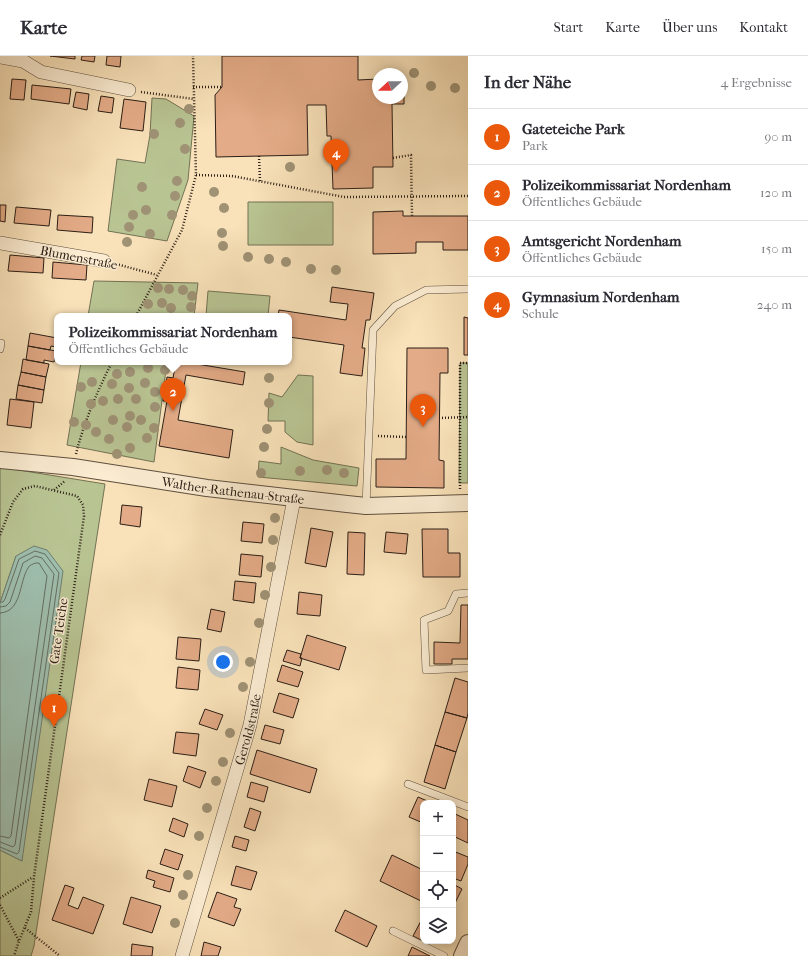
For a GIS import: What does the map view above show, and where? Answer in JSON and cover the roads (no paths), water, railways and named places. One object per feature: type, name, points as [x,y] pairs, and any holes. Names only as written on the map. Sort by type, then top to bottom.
[{"type":"street","points":[[0,57],[23,61],[41,72],[129,90]]},
{"type":"street","name":"Blumenstraße","points":[[0,243],[104,261]]},
{"type":"street","name":"Walther-Rathenau-Straße","points":[[0,460],[73,467],[207,488],[366,506],[464,503]]},
{"type":"street","name":"Geroldstraße","points":[[182,956],[250,724],[294,499]]},
{"type":"street","points":[[462,956],[468,943]]},
{"type":"lane","points":[[366,506],[373,330],[396,306],[426,290],[468,289]]},
{"type":"lane","points":[[468,593],[456,594],[448,611],[424,620],[426,670],[468,668]]},
{"type":"lane","points":[[408,784],[468,807]]},
{"type":"lane","points":[[393,931],[444,956]]},
{"type":"water","points":[[34,546],[47,550],[63,571],[22,861],[0,850],[0,603],[16,556]]},
{"type":"place","name":"Gymnasium Nordenham","points":[[336,172]]},
{"type":"place","name":"Polizeikommissariat Nordenham","points":[[173,411]]},
{"type":"place","name":"Amtsgericht Nordenham","points":[[423,427]]},
{"type":"place","name":"Gateteiche Park","points":[[54,727]]}]
